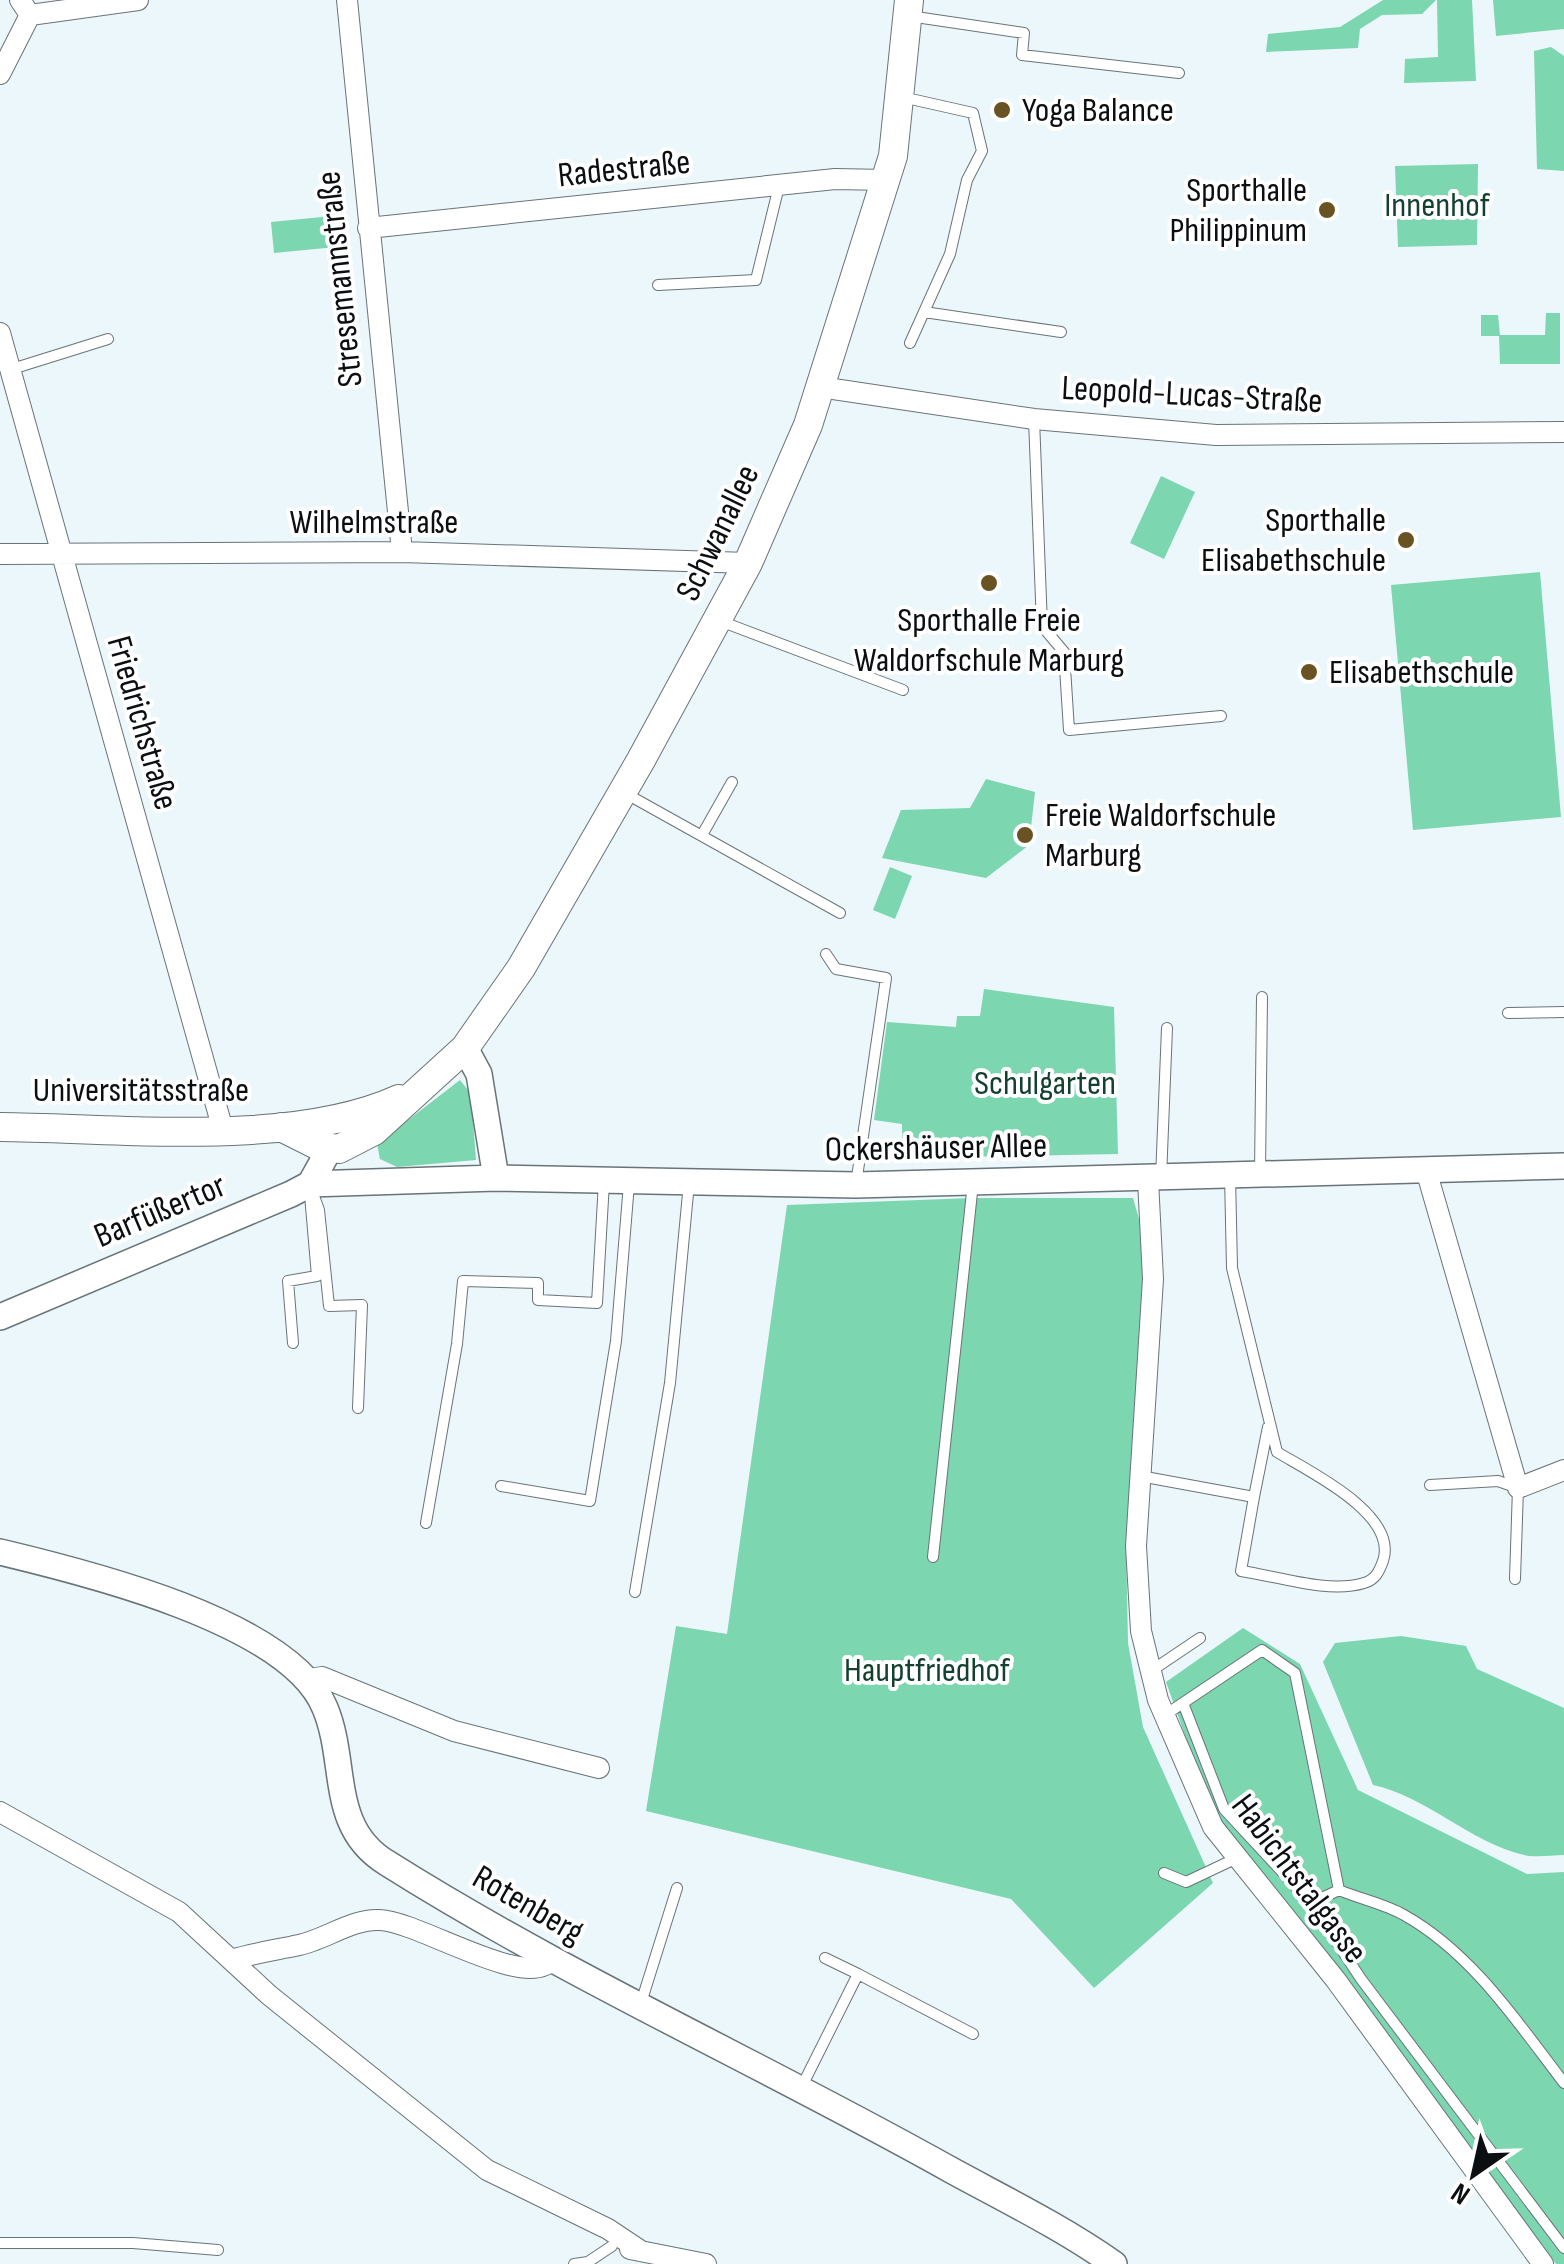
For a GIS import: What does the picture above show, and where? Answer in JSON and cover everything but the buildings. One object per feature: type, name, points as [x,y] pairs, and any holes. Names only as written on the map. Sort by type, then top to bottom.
[{"type":"main road","name":"Schwanallee","points":[[337,1138],[374,1131],[465,1048],[521,968],[623,792],[753,552],[820,387],[886,180],[909,8]]},
{"type":"main road","name":"Universitätsstraße","points":[[0,1127],[281,1127],[337,1138]]},
{"type":"street","points":[[0,74],[25,8],[138,0]]},
{"type":"street","name":"Stresemannstraße","points":[[347,0],[402,552]]},
{"type":"street","name":"Radestraße","points":[[368,228],[835,179],[886,180]]},
{"type":"street","name":"Friedrichstraße","points":[[0,334],[59,555],[192,1004],[223,1130]]},
{"type":"street","name":"Leopold-Lucas-Straße","points":[[820,387],[1034,419],[1216,435],[1564,432]]},
{"type":"street","name":"Wilhelmstraße","points":[[0,554],[753,552]]},
{"type":"street","points":[[465,1048],[480,1074],[496,1178]]},
{"type":"street","points":[[310,1184],[337,1138],[366,1166],[393,1180]]},
{"type":"street","name":"Ockershäuser Allee","points":[[310,1184],[496,1178],[689,1184],[1155,1180],[1230,1174],[1564,1166]]},
{"type":"street","points":[[1426,1170],[1518,1488],[1564,1470]]},
{"type":"street","name":"Habichtstalgasse","points":[[1155,1180],[1153,1279],[1136,1546],[1149,1673],[1164,1716],[1212,1827],[1334,1979],[1543,2264]]},
{"type":"street","name":"Barfüßertor","points":[[0,1317],[310,1184]]},
{"type":"street","name":"Rotenberg","points":[[0,1552],[128,1584],[266,1648],[308,1680],[326,1708],[334,1735],[340,1794],[358,1835],[382,1860],[552,1960],[802,2086],[1114,2264]]},
{"type":"street","points":[[308,1680],[322,1677],[454,1731],[598,1768]]},
{"type":"street","points":[[0,1812],[180,1912],[231,1960],[487,2170],[608,2229],[648,2257]]},
{"type":"street","points":[[231,1960],[301,1945],[378,1919],[440,1937],[512,1968],[531,1971],[545,1968],[552,1960]]},
{"type":"street","points":[[612,2246],[648,2257],[706,2264]]},
{"type":"lane","points":[[909,8],[1024,33],[1022,55],[1179,74]]},
{"type":"lane","points":[[900,97],[973,112],[982,151],[967,180],[950,254],[910,343]]},
{"type":"lane","points":[[658,285],[756,280],[779,185]]},
{"type":"lane","points":[[924,312],[1061,332]]},
{"type":"lane","points":[[12,369],[108,338]]},
{"type":"lane","points":[[1034,419],[1042,626],[1064,652],[1069,730],[1221,716]]},
{"type":"lane","points":[[718,620],[904,690]]},
{"type":"lane","points":[[702,835],[732,782]]},
{"type":"lane","points":[[623,792],[840,914]]},
{"type":"lane","points":[[826,954],[836,969],[886,978],[856,1184]]},
{"type":"lane","points":[[1260,1174],[1262,997]]},
{"type":"lane","points":[[1508,1013],[1564,1012]]},
{"type":"lane","points":[[1155,1180],[1167,1028]]},
{"type":"lane","points":[[1230,1174],[1232,1268],[1276,1452],[1362,1507],[1378,1530],[1386,1553],[1378,1574],[1368,1583],[1344,1586],[1241,1571],[1268,1426]]},
{"type":"lane","points":[[500,1486],[590,1501],[616,1342],[616,1182]]},
{"type":"lane","points":[[426,1522],[457,1344],[462,1281],[538,1284],[538,1300],[597,1303],[616,1182]]},
{"type":"lane","points":[[933,1557],[973,1182]]},
{"type":"lane","points":[[293,1344],[288,1280],[317,1276],[310,1184]]},
{"type":"lane","points":[[310,1184],[318,1210],[330,1306],[362,1305],[358,1408]]},
{"type":"lane","points":[[635,1592],[670,1383],[689,1184]]},
{"type":"lane","points":[[1140,1476],[1254,1497]]},
{"type":"lane","points":[[1430,1485],[1498,1481],[1518,1488],[1515,1579]]},
{"type":"lane","points":[[1149,1673],[1200,1638]]},
{"type":"lane","points":[[1164,1716],[1262,1650],[1295,1673],[1339,1890]]},
{"type":"lane","points":[[1183,1703],[1224,1809],[1312,1903],[1361,1979],[1564,2248]]},
{"type":"lane","points":[[1164,1873],[1186,1882],[1237,1858]]},
{"type":"lane","points":[[640,2006],[677,1888]]},
{"type":"lane","points":[[1312,1903],[1339,1890],[1403,1914],[1464,1962],[1564,2083]]},
{"type":"lane","points":[[825,1958],[972,2034]]},
{"type":"lane","points":[[802,2086],[858,1974]]},
{"type":"lane","points":[[0,2243],[133,2244],[218,2250]]},
{"type":"lane","points":[[574,2264],[588,2262],[612,2246]]},
{"type":"green space","points":[[1383,0],[1436,0],[1422,14],[1382,15],[1360,29],[1358,48],[1266,52],[1268,34],[1340,27]]},
{"type":"green space","points":[[1437,0],[1472,0],[1476,81],[1404,83],[1405,59],[1438,57]]},
{"type":"green space","points":[[1493,0],[1564,0],[1564,29],[1496,36]]},
{"type":"green space","points":[[1551,47],[1564,56],[1564,171],[1537,169],[1534,51]]},
{"type":"green space","name":"Innenhof","points":[[1478,164],[1477,245],[1398,247],[1395,166]]},
{"type":"green space","points":[[332,216],[336,247],[274,253],[271,222]]},
{"type":"green space","points":[[1546,313],[1560,313],[1560,364],[1500,364],[1499,336],[1481,336],[1481,315],[1498,315],[1500,335],[1545,335]]},
{"type":"green space","points":[[1161,476],[1195,492],[1164,559],[1130,543]]},
{"type":"green space","points":[[1540,572],[1561,817],[1413,830],[1391,585]]},
{"type":"green space","points":[[986,779],[1035,792],[1029,845],[986,878],[882,858],[901,810],[970,808]]},
{"type":"green space","points":[[890,867],[912,876],[895,919],[873,910]]},
{"type":"green space","name":"Schulgarten","points":[[984,989],[1114,1007],[1118,1154],[903,1158],[902,1124],[874,1120],[887,1022],[956,1027],[957,1016],[980,1016]]},
{"type":"green space","points":[[460,1080],[471,1094],[476,1160],[397,1167],[380,1159],[377,1144]]},
{"type":"green space","name":"Hauptfriedhof","points":[[972,1198],[1133,1198],[1145,1240],[1126,1544],[1128,1643],[1143,1727],[1213,1883],[1094,1988],[1011,1899],[646,1811],[676,1626],[727,1634],[787,1205]]},
{"type":"green space","points":[[1243,1628],[1300,1664],[1358,1790],[1527,1874],[1564,1872],[1564,2264],[1556,2264],[1325,1951],[1216,1822],[1166,1682]]},
{"type":"green space","points":[[1401,1636],[1466,1646],[1477,1669],[1564,1708],[1564,1855],[1529,1856],[1504,1849],[1412,1799],[1373,1785],[1323,1662],[1335,1643]]},
{"type":"place","name":"Yoga Balance","points":[[1002,110]]},
{"type":"place","name":"Sporthalle Philippinum","points":[[1327,210]]},
{"type":"place","name":"Sporthalle Elisabethschule","points":[[1406,540]]},
{"type":"place","name":"Sporthalle Freie Waldorfschule Marburg","points":[[989,583]]},
{"type":"place","name":"Elisabethschule","points":[[1309,672]]},
{"type":"place","name":"Freie Waldorfschule Marburg","points":[[1025,835]]}]
